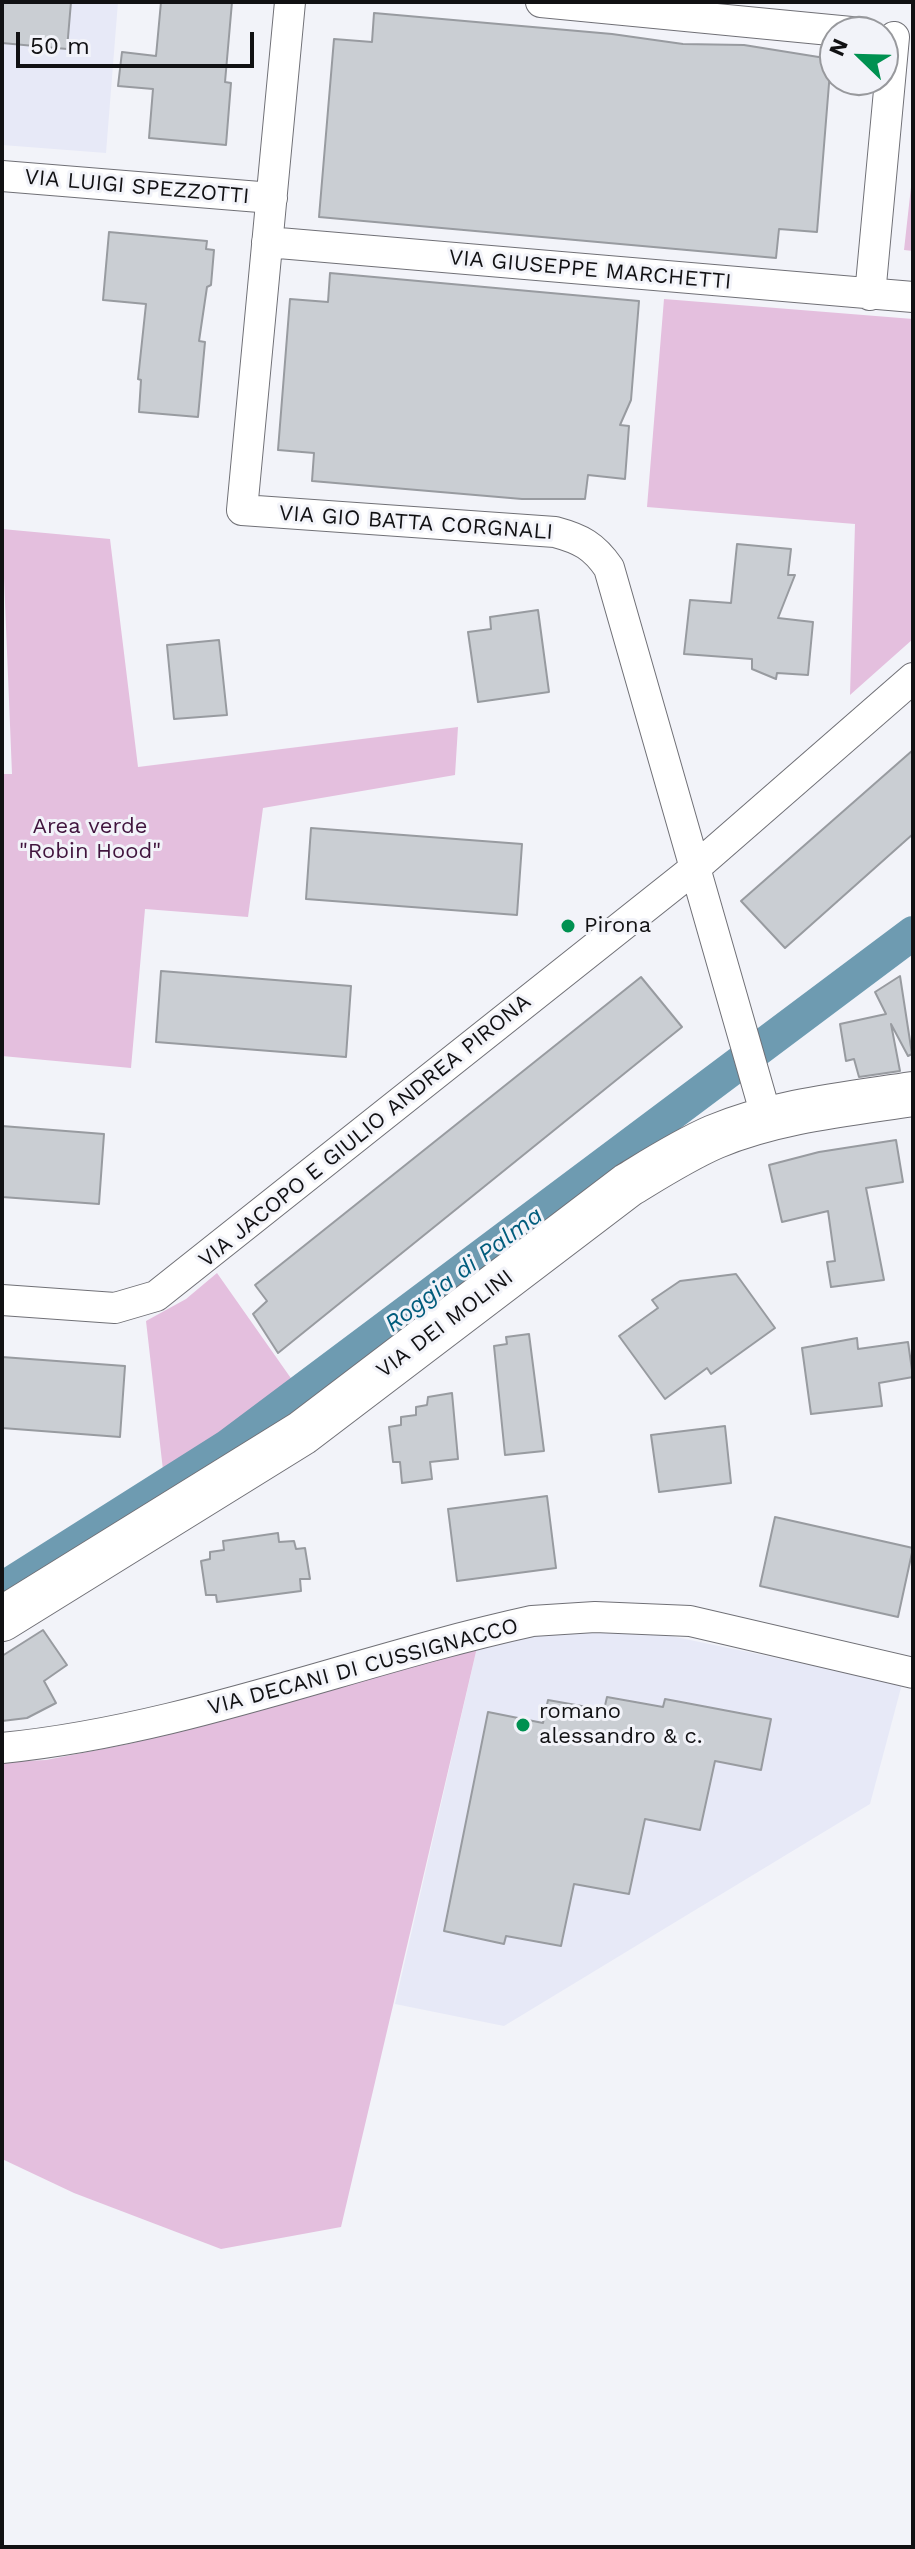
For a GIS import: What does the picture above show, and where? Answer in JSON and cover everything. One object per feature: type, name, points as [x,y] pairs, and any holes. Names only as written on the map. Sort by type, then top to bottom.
[{"type":"street","name":"VIA GIO BATTA CORGNALI","points":[[290,2],[242,510],[555,532],[588,543],[609,568],[765,1110]]},
{"type":"street","points":[[541,2],[819,29]]},
{"type":"street","points":[[870,295],[891,96]]},
{"type":"street","name":"VIA LUIGI SPEZZOTTI","points":[[2,176],[272,198]]},
{"type":"street","name":"VIA GIUSEPPE MARCHETTI","points":[[267,242],[913,297]]},
{"type":"street","name":"VIA JACOPO E GIULIO ANDREA PIRONA","points":[[2,1300],[115,1308],[156,1296],[695,868],[913,678]]},
{"type":"street","name":"VIA DEI MOLINI","points":[[2,1619],[302,1433],[628,1185],[765,1110],[913,1094]]},
{"type":"street","name":"VIA DECANI DI CUSSIGNACCO","points":[[2,1748],[54,1743],[247,1700],[532,1621],[595,1617],[690,1621],[913,1673]]},
{"type":"shaded area","points":[[2,2],[118,2],[106,153],[2,145]]},
{"type":"shaded area","points":[[581,1630],[666,1635],[902,1684],[870,1804],[504,2026],[395,2004],[479,1639]]},
{"type":"green space","points":[[913,169],[913,251],[904,250]]},
{"type":"green space","points":[[664,299],[913,319],[913,639],[850,695],[855,524],[647,507]]},
{"type":"green space","name":"Area verde \"Robin Hood\"","points":[[2,529],[110,539],[138,767],[458,727],[455,775],[263,808],[248,917],[145,909],[131,1068],[2,1056],[2,774],[12,774]]},
{"type":"green space","points":[[217,1273],[295,1384],[240,1425],[163,1470],[146,1321],[186,1299]]},
{"type":"green space","points":[[479,1639],[341,2227],[221,2249],[74,2193],[2,2159],[2,1762],[46,1760],[133,1743]]},
{"type":"building","points":[[2,2],[71,2],[67,49],[2,43]]},
{"type":"building","points":[[161,2],[232,2],[225,82],[231,83],[226,145],[149,138],[153,89],[118,86],[122,52],[156,56]]},
{"type":"building","points":[[374,13],[612,34],[683,44],[744,45],[819,57],[819,96],[828,96],[817,232],[779,229],[776,258],[319,217],[334,39],[372,42]]},
{"type":"building","points":[[109,232],[207,241],[206,249],[214,250],[211,285],[207,287],[199,341],[205,342],[198,417],[139,412],[141,380],[138,379],[146,304],[103,300]]},
{"type":"building","points":[[330,273],[639,301],[631,400],[620,425],[629,426],[625,479],[588,475],[585,499],[522,499],[312,481],[314,453],[278,450],[290,299],[328,302]]},
{"type":"building","points":[[737,544],[791,549],[788,575],[795,575],[778,618],[813,622],[808,675],[777,673],[776,679],[752,669],[752,659],[684,654],[690,600],[731,603]]},
{"type":"building","points":[[538,610],[549,692],[478,702],[468,632],[491,629],[490,617]]},
{"type":"building","points":[[219,640],[227,715],[174,719],[167,645]]},
{"type":"building","points":[[913,750],[913,834],[785,948],[741,901]]},
{"type":"building","points":[[311,828],[522,844],[517,915],[306,899]]},
{"type":"building","points":[[161,971],[351,986],[346,1057],[156,1042]]},
{"type":"building","points":[[900,976],[912,1054],[908,1056],[891,1024],[900,1071],[859,1077],[854,1059],[846,1061],[840,1024],[886,1014],[875,992]]},
{"type":"building","points":[[641,977],[682,1027],[278,1353],[253,1314],[267,1301],[255,1285]]},
{"type":"building","points":[[2,1126],[104,1134],[99,1204],[2,1197]]},
{"type":"building","points":[[896,1140],[903,1182],[866,1188],[884,1280],[831,1287],[827,1262],[835,1261],[828,1211],[782,1222],[769,1165],[819,1152]]},
{"type":"building","points":[[736,1274],[775,1328],[711,1374],[707,1368],[665,1399],[619,1336],[658,1308],[652,1300],[680,1281]]},
{"type":"building","points":[[529,1334],[544,1451],[505,1455],[494,1346],[507,1344],[506,1337]]},
{"type":"building","points":[[857,1338],[858,1349],[908,1342],[913,1377],[879,1383],[882,1406],[811,1414],[802,1348]]},
{"type":"building","points":[[2,1357],[125,1366],[120,1437],[2,1428]]},
{"type":"building","points":[[452,1393],[458,1459],[430,1462],[432,1479],[402,1483],[400,1462],[393,1462],[389,1427],[401,1425],[401,1417],[416,1415],[416,1407],[427,1405],[428,1397]]},
{"type":"building","points":[[725,1426],[731,1483],[659,1492],[651,1435]]},
{"type":"building","points":[[547,1496],[556,1568],[457,1581],[448,1509]]},
{"type":"building","points":[[775,1517],[913,1548],[898,1617],[760,1586]]},
{"type":"building","points":[[278,1533],[279,1542],[294,1541],[296,1549],[305,1548],[310,1579],[300,1579],[301,1591],[217,1602],[216,1595],[206,1595],[201,1561],[210,1559],[210,1552],[224,1550],[223,1541]]},
{"type":"building","points":[[43,1630],[67,1665],[44,1681],[56,1703],[27,1718],[2,1721],[2,1656]]},
{"type":"building","points":[[607,1697],[663,1707],[665,1699],[771,1719],[761,1770],[715,1761],[700,1830],[645,1819],[629,1894],[574,1884],[561,1946],[506,1936],[504,1944],[444,1931],[488,1712],[543,1723],[548,1700],[604,1710]]},
{"type":"waterway","name":"Roggia di Palma","points":[[2,1589],[228,1446],[913,933]]},
{"type":"place","name":"Pirona","points":[[568,926]]},
{"type":"place","name":"romano alessandro & c.","points":[[523,1725]]}]
